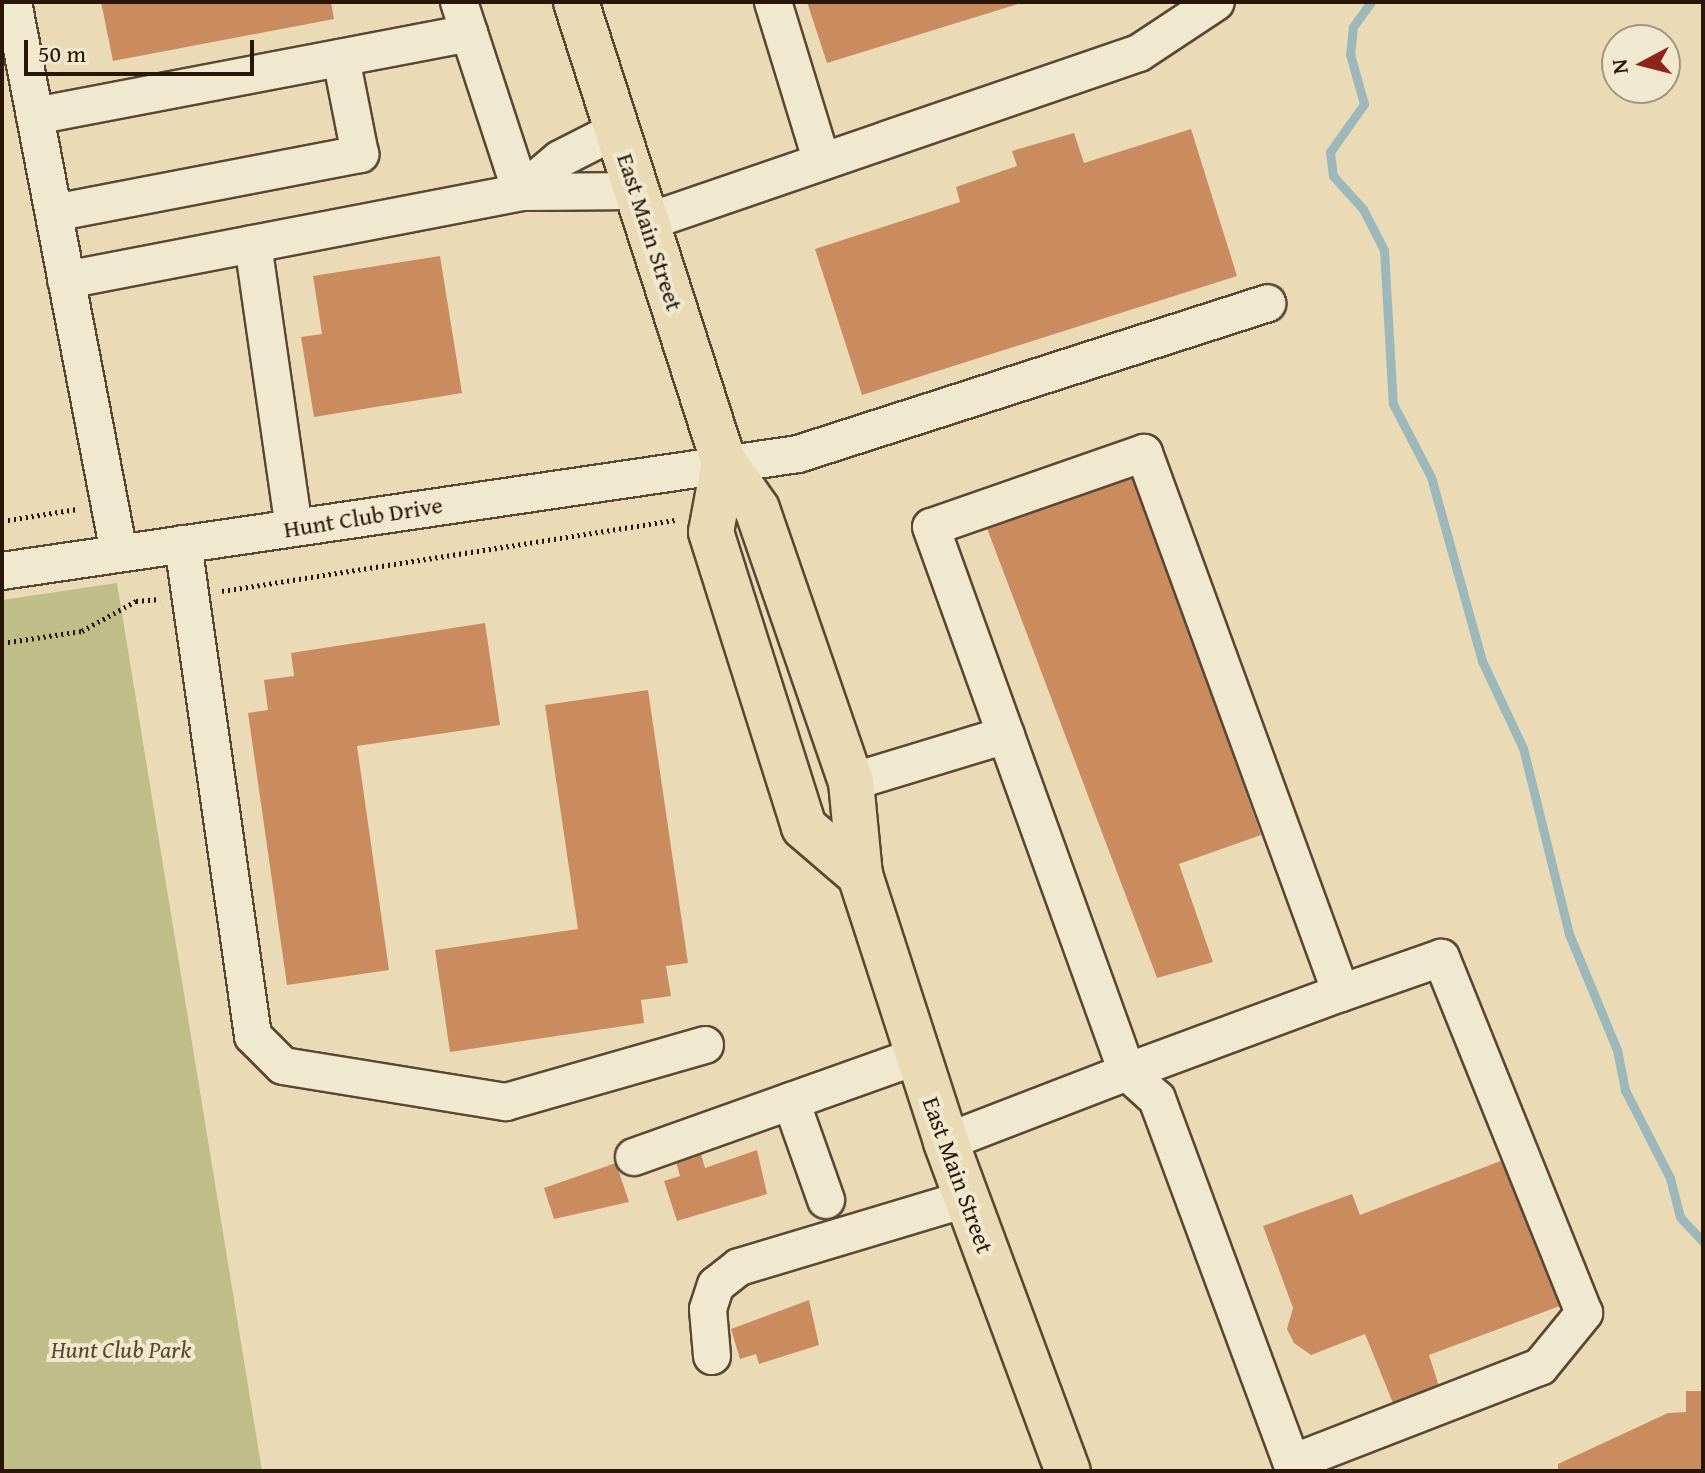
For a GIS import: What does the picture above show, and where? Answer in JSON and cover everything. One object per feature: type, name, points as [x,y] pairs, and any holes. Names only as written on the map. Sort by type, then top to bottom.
[{"type":"main road","name":"East Main Street","points":[[576,2],[724,462],[757,509],[851,782],[860,875],[917,1056],[966,1199],[1068,1471]]},
{"type":"main road","name":"East Main Street","points":[[724,462],[711,532],[804,827],[860,875]]},
{"type":"street","points":[[13,2],[119,553]]},
{"type":"street","points":[[773,2],[822,162]]},
{"type":"street","points":[[66,280],[521,192],[642,207],[822,162],[1139,53],[1216,2]]},
{"type":"street","points":[[35,116],[341,58],[464,18],[521,192]]},
{"type":"street","points":[[54,213],[360,154],[341,58]]},
{"type":"street","points":[[521,192],[560,159],[617,130]]},
{"type":"street","points":[[253,244],[294,527]]},
{"type":"street","name":"Hunt Club Drive","points":[[2,571],[724,462],[798,454],[1267,303]]},
{"type":"street","points":[[946,1142],[1127,1072],[1441,958],[1584,1313],[1540,1367],[1280,1467],[1157,1099],[1127,1072],[931,527],[1144,453],[1341,993]]},
{"type":"street","points":[[183,544],[253,1036],[283,1066],[506,1102],[705,1045]]},
{"type":"street","points":[[851,782],[1006,735]]},
{"type":"street","points":[[634,1157],[917,1056]]},
{"type":"street","points":[[791,1101],[826,1200]]},
{"type":"street","points":[[712,1356],[708,1309],[716,1285],[739,1267],[966,1199]]},
{"type":"path","points":[[2,521],[109,504]]},
{"type":"path","points":[[2,643],[82,631],[136,601],[676,520]]},
{"type":"green space","name":"Hunt Club Park","points":[[117,583],[262,1471],[2,1471],[2,600]]},
{"type":"building","points":[[101,2],[331,2],[334,19],[113,61]]},
{"type":"building","points":[[807,2],[1021,2],[1021,3],[827,63]]},
{"type":"building","points":[[1191,129],[1237,276],[862,395],[815,249],[960,202],[956,187],[1017,166],[1012,151],[1074,133],[1084,163]]},
{"type":"building","points":[[440,256],[462,393],[314,417],[301,337],[322,334],[313,276]]},
{"type":"building","points":[[1132,470],[1261,835],[1179,864],[1213,962],[1157,978],[985,523]]},
{"type":"building","points":[[485,623],[500,725],[357,746],[389,970],[287,985],[248,713],[268,710],[264,680],[294,676],[291,653]]},
{"type":"building","points":[[648,690],[688,963],[666,966],[671,996],[641,1000],[644,1023],[450,1052],[435,950],[578,929],[545,705]]},
{"type":"building","points":[[757,1150],[767,1194],[677,1221],[664,1181],[680,1176],[676,1162],[701,1154],[705,1168]]},
{"type":"building","points":[[1511,1157],[1565,1304],[1429,1355],[1443,1399],[1397,1413],[1365,1334],[1311,1355],[1294,1343],[1287,1329],[1293,1308],[1263,1226],[1352,1194],[1360,1215]]},
{"type":"building","points":[[616,1163],[629,1202],[554,1219],[544,1188]]},
{"type":"building","points":[[809,1300],[819,1345],[759,1364],[756,1354],[740,1359],[731,1329]]},
{"type":"building","points":[[1686,1391],[1703,1391],[1703,1471],[1558,1471],[1558,1464],[1668,1413],[1686,1412]]},
{"type":"waterway","points":[[1371,2],[1353,27],[1350,54],[1364,104],[1330,152],[1333,176],[1363,209],[1384,250],[1393,404],[1431,477],[1482,661],[1523,748],[1569,934],[1617,1050],[1625,1090],[1670,1178],[1680,1217],[1703,1242]]}]
